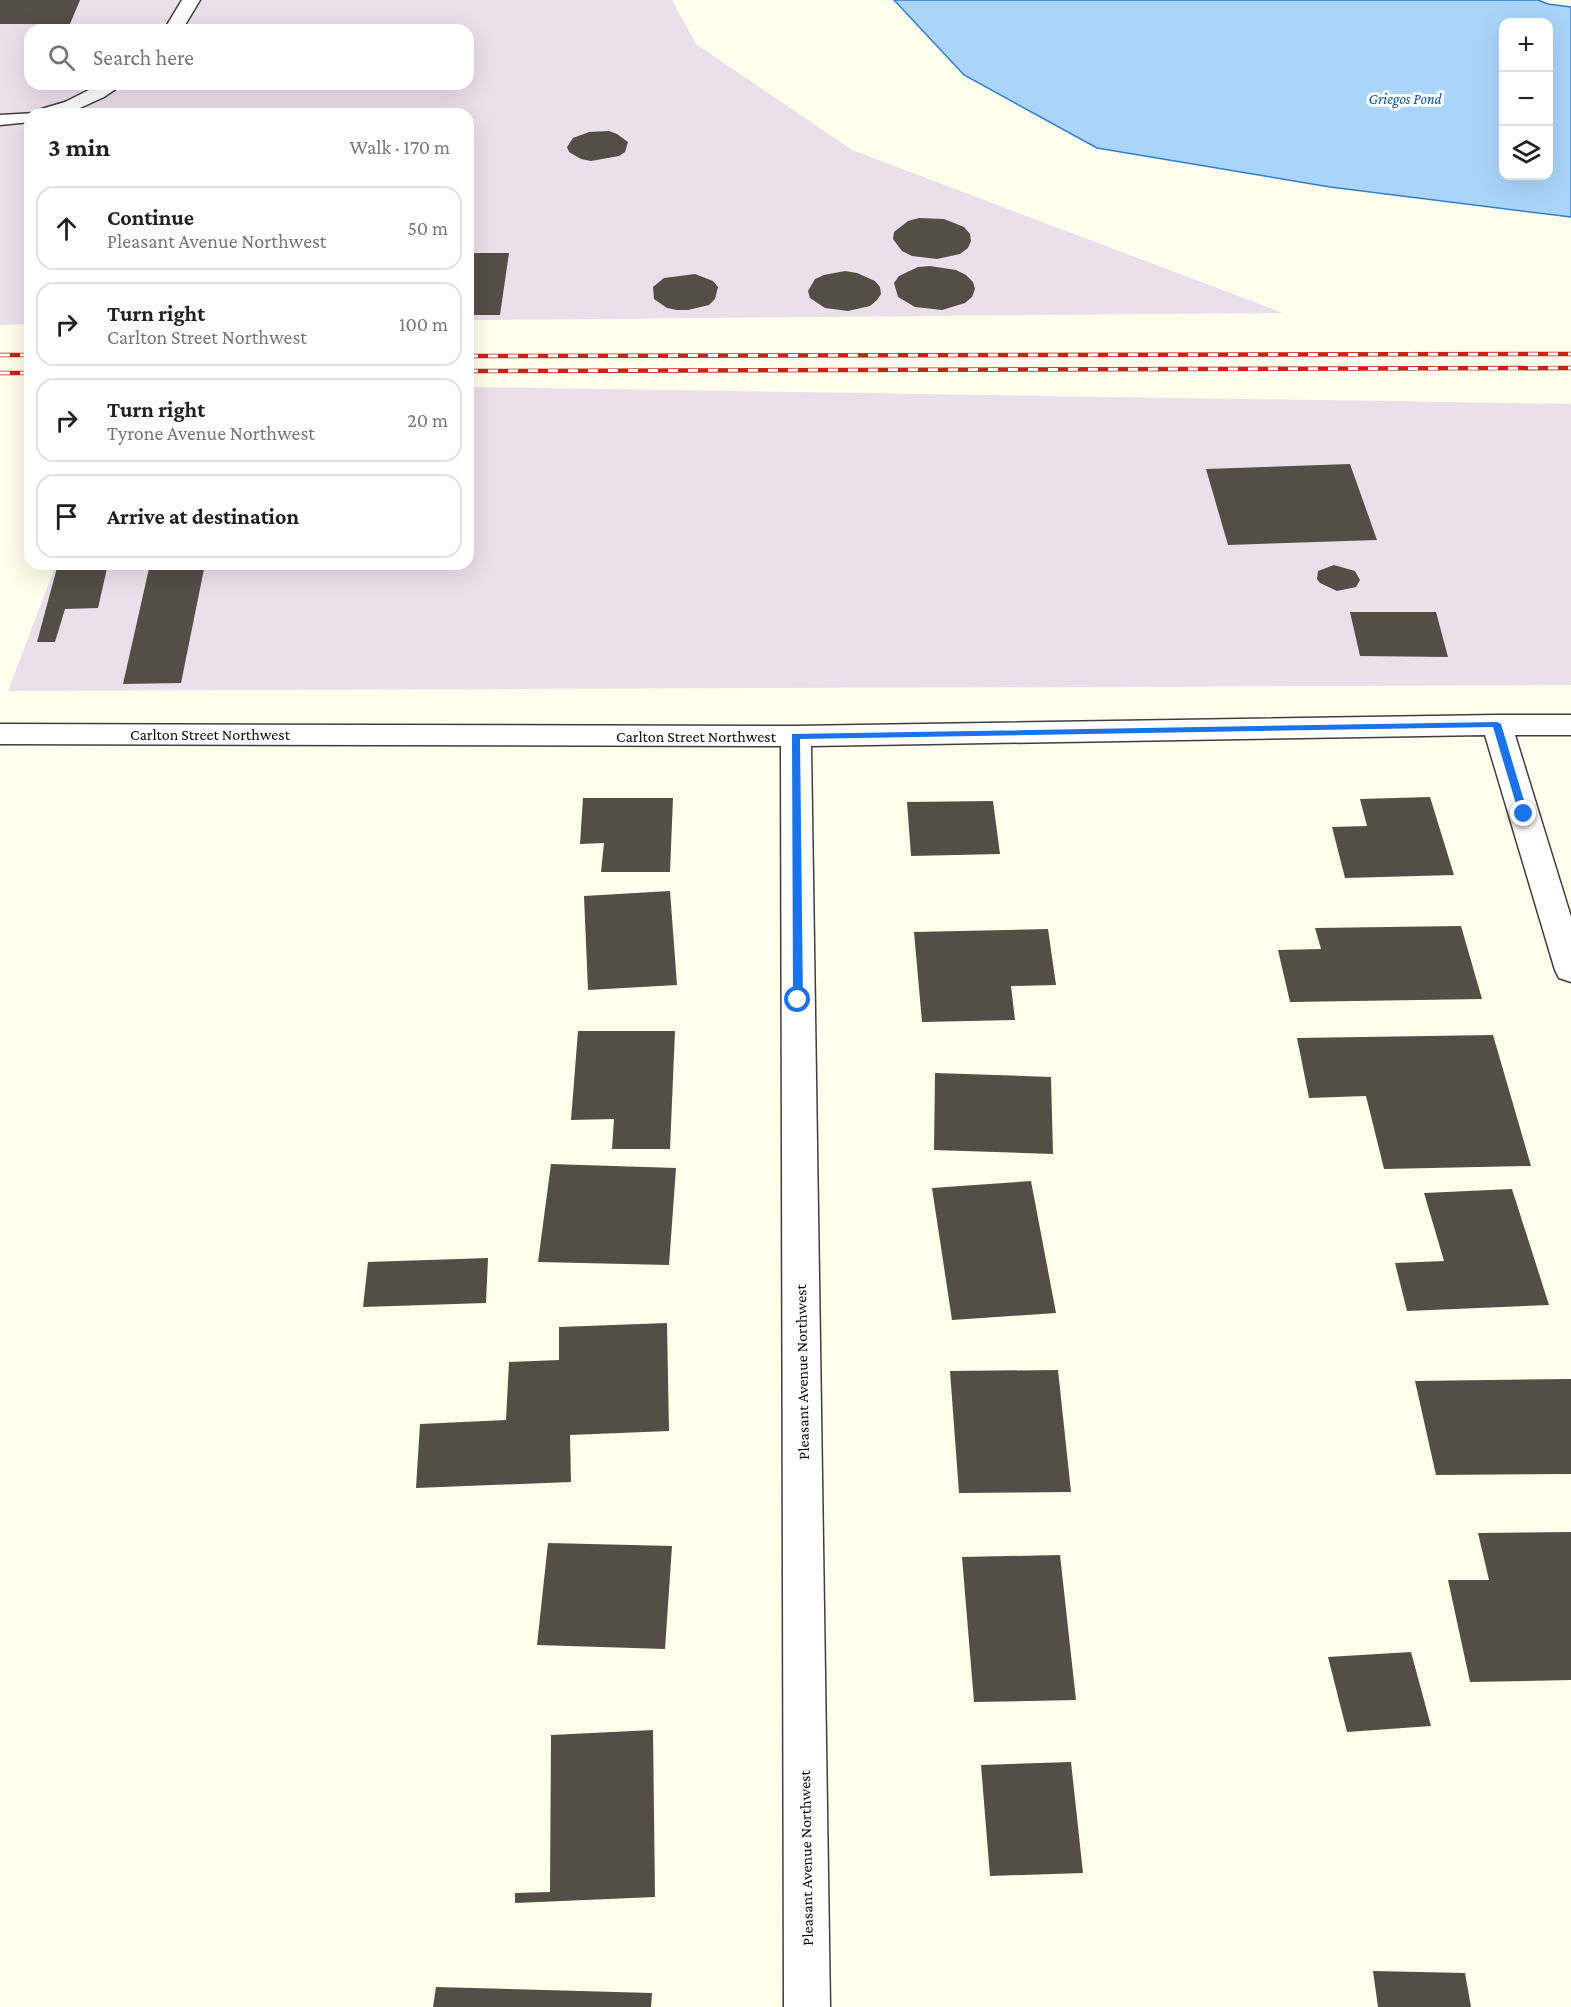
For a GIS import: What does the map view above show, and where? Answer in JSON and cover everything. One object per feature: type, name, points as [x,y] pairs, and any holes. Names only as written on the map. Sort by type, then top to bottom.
[{"type":"street","name":"Carlton Street Northwest","points":[[0,734],[796,736],[1497,724],[1571,725]]},
{"type":"street","points":[[1497,724],[1571,970]]},
{"type":"street","name":"Pleasant Avenue Northwest","points":[[796,736],[807,2007]]},
{"type":"lane","points":[[177,24],[191,0]]},
{"type":"lane","points":[[65,108],[102,90]]},
{"type":"lane","points":[[0,120],[24,118]]},
{"type":"shaded area","points":[[0,0],[672,0],[696,44],[852,150],[1283,313],[474,320],[474,108],[24,108],[24,324],[0,325]]},
{"type":"shaded area","points":[[474,387],[1571,404],[1571,685],[8,691],[54,570],[474,570]]},
{"type":"water","name":"Griegos Pond","points":[[894,0],[1538,0],[1548,4],[1571,7],[1571,217],[1330,187],[1097,148],[964,75]]},
{"type":"building","points":[[0,0],[80,0],[70,24],[0,24]]},
{"type":"building","points":[[609,131],[628,142],[625,152],[619,156],[591,161],[581,159],[569,152],[567,147],[573,138],[589,132]]},
{"type":"building","points":[[919,218],[944,219],[964,227],[970,234],[971,241],[968,248],[960,254],[937,259],[912,256],[902,251],[893,239],[894,232],[908,221]]},
{"type":"building","points":[[474,253],[509,253],[500,315],[474,315]]},
{"type":"building","points":[[930,266],[956,270],[966,275],[973,282],[975,289],[972,297],[965,303],[942,310],[915,307],[898,297],[894,283],[899,276],[918,267]]},
{"type":"building","points":[[845,271],[857,273],[875,281],[880,287],[881,294],[877,300],[870,306],[848,311],[825,308],[810,298],[808,291],[815,279]]},
{"type":"building","points":[[695,274],[713,281],[718,287],[715,299],[709,305],[677,310],[667,308],[654,299],[653,287],[664,278]]},
{"type":"building","points":[[1350,464],[1377,540],[1228,545],[1206,469]]},
{"type":"building","points":[[1334,565],[1355,571],[1360,580],[1356,587],[1337,591],[1320,583],[1317,579],[1318,571]]},
{"type":"building","points":[[56,570],[107,570],[98,608],[65,609],[55,642],[37,642]]},
{"type":"building","points":[[149,570],[204,570],[181,683],[123,684]]},
{"type":"building","points":[[1350,612],[1436,612],[1448,657],[1360,656]]},
{"type":"building","points":[[1430,797],[1454,875],[1345,878],[1332,827],[1367,826],[1360,799]]},
{"type":"building","points":[[583,798],[673,798],[670,872],[601,872],[604,843],[580,844]]},
{"type":"building","points":[[993,801],[1000,854],[911,856],[907,802]]},
{"type":"building","points":[[670,891],[677,985],[588,990],[584,896]]},
{"type":"building","points":[[1461,926],[1482,999],[1290,1002],[1278,950],[1321,949],[1315,928]]},
{"type":"building","points":[[1048,929],[1056,985],[1011,986],[1015,1020],[922,1022],[914,932]]},
{"type":"building","points":[[578,1031],[675,1031],[670,1149],[612,1149],[614,1119],[571,1120]]},
{"type":"building","points":[[1493,1035],[1531,1166],[1384,1169],[1366,1096],[1309,1098],[1297,1038]]},
{"type":"building","points":[[935,1073],[1051,1077],[1053,1154],[934,1150]]},
{"type":"building","points":[[551,1164],[676,1168],[669,1265],[538,1262]]},
{"type":"building","points":[[1031,1181],[1056,1313],[952,1320],[932,1188]]},
{"type":"building","points":[[1512,1189],[1549,1305],[1407,1311],[1395,1263],[1444,1261],[1424,1193]]},
{"type":"building","points":[[488,1258],[486,1303],[363,1307],[368,1262]]},
{"type":"building","points":[[667,1323],[669,1431],[570,1435],[571,1482],[416,1488],[420,1424],[506,1420],[509,1362],[559,1360],[559,1327]]},
{"type":"building","points":[[1058,1370],[1071,1492],[959,1493],[950,1371]]},
{"type":"building","points":[[1571,1379],[1571,1474],[1436,1475],[1415,1381]]},
{"type":"building","points":[[1571,1532],[1571,1680],[1470,1682],[1448,1580],[1489,1580],[1478,1533]]},
{"type":"building","points":[[548,1543],[672,1546],[665,1649],[537,1645]]},
{"type":"building","points":[[1060,1555],[1076,1700],[974,1702],[962,1557]]},
{"type":"building","points":[[1411,1652],[1431,1726],[1347,1732],[1328,1657]]},
{"type":"building","points":[[653,1730],[655,1897],[515,1903],[515,1893],[550,1892],[551,1735]]},
{"type":"building","points":[[1071,1762],[1083,1873],[990,1876],[981,1765]]},
{"type":"building","points":[[1373,1971],[1465,1973],[1471,2007],[1378,2007]]},
{"type":"building","points":[[436,1987],[652,1993],[651,2007],[433,2007]]},
{"type":"railway","points":[[474,356],[1571,354]]},
{"type":"railway","points":[[0,355],[24,355]]},
{"type":"railway","points":[[474,371],[1571,368]]},
{"type":"railway","points":[[0,373],[24,373]]},
{"type":"route","points":[[798,1000],[796,736],[1497,724],[1524,814]]}]
